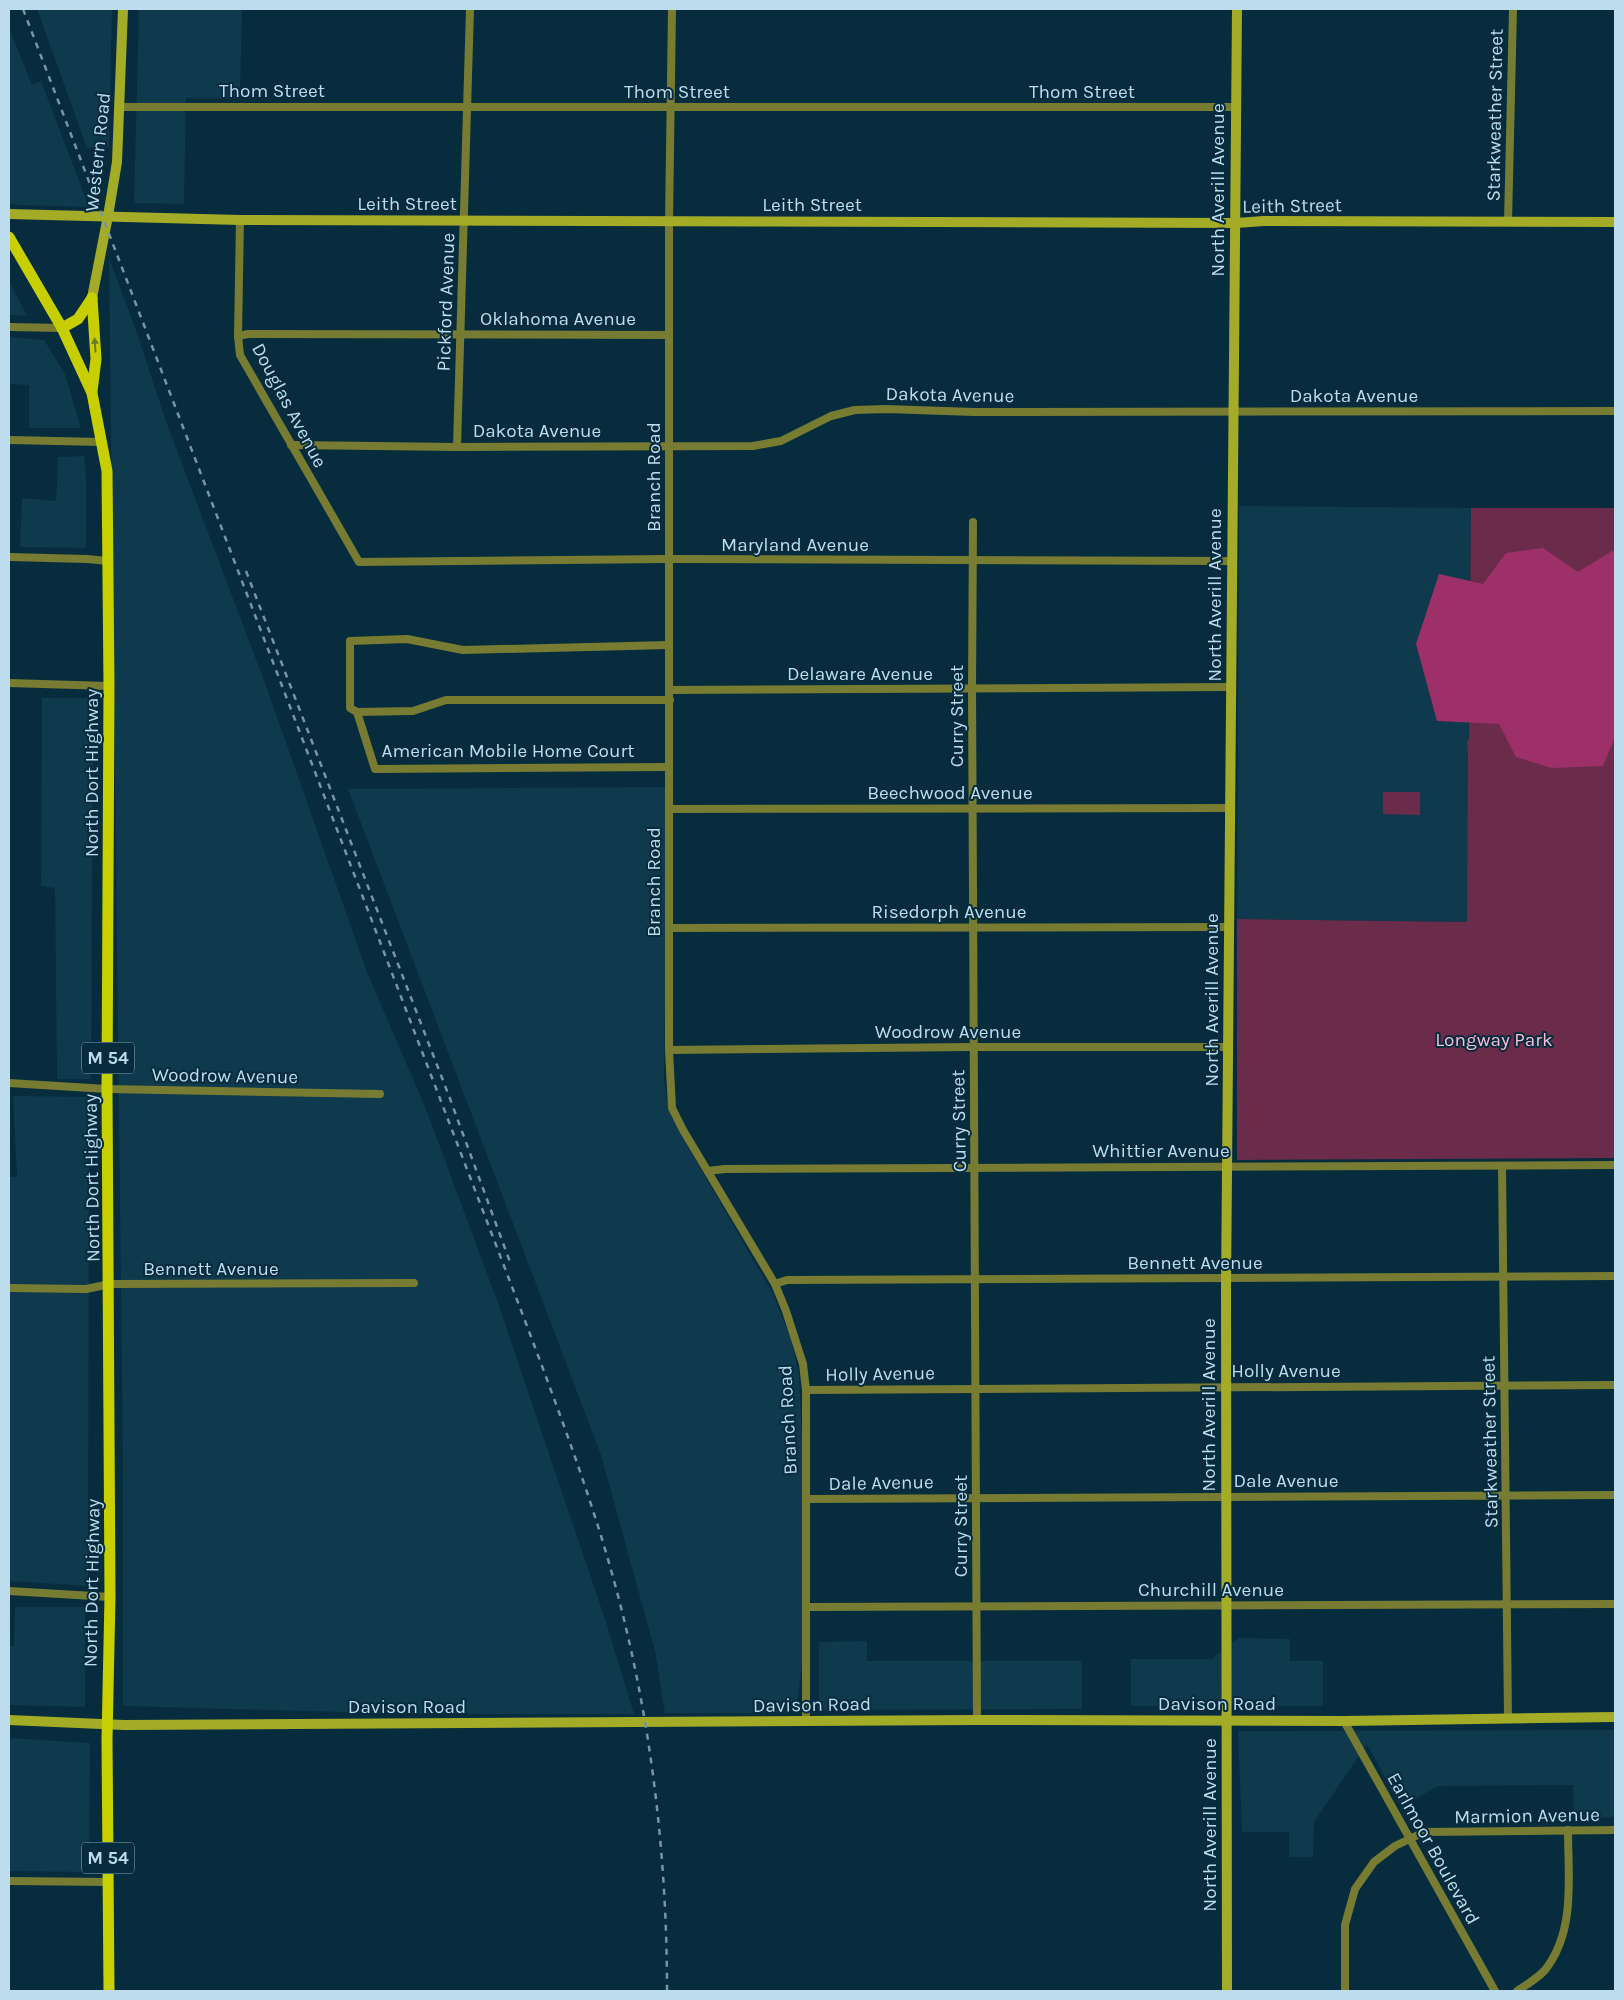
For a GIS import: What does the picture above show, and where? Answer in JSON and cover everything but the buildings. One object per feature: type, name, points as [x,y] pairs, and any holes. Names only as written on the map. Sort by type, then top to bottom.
[{"type":"main road","name":"North Dort Highway","points":[[9,237],[62,328],[92,393],[107,470],[109,686],[107,1089],[110,1284],[110,1597],[107,1725],[109,1991]]},
{"type":"main road","points":[[62,328],[78,319],[92,298]]},
{"type":"main road","points":[[92,298],[96,359],[92,393]]},
{"type":"street","name":"Western Road","points":[[92,298],[117,162],[124,9]]},
{"type":"street","name":"Pickford Avenue","points":[[457,447],[470,9]]},
{"type":"street","name":"Branch Road","points":[[672,9],[669,221],[669,1050],[672,1108],[775,1284],[803,1364],[806,1390],[807,1499],[806,1722]]},
{"type":"street","name":"North Averill Avenue","points":[[1227,1991],[1226,1279],[1232,412],[1236,223],[1235,107],[1237,9]]},
{"type":"street","name":"Starkweather Street","points":[[1508,222],[1513,9]]},
{"type":"street","name":"Thom Street","points":[[120,107],[1235,107]]},
{"type":"street","name":"Leith Street","points":[[9,214],[240,220],[1236,223],[1264,221],[1615,222]]},
{"type":"street","name":"Douglas Avenue","points":[[240,220],[238,336],[240,355],[359,562]]},
{"type":"street","points":[[9,326],[62,328]]},
{"type":"street","name":"Oklahoma Avenue","points":[[238,336],[248,334],[669,335]]},
{"type":"street","name":"Dakota Avenue","points":[[291,445],[457,447],[753,446],[780,441],[831,416],[855,410],[1232,412],[1615,411]]},
{"type":"street","points":[[9,440],[102,442]]},
{"type":"street","name":"Curry Street","points":[[973,522],[972,688],[977,1720]]},
{"type":"street","points":[[9,557],[108,561]]},
{"type":"street","name":"Maryland Avenue","points":[[359,562],[669,559],[1232,561]]},
{"type":"street","name":"American Mobile Home Court","points":[[669,645],[463,650],[407,639],[350,641],[350,708],[357,712],[413,712],[446,700],[670,700]]},
{"type":"street","points":[[9,683],[109,686]]},
{"type":"street","name":"Delaware Avenue","points":[[669,690],[1231,687]]},
{"type":"street","name":"American Mobile Home Court","points":[[357,712],[374,769],[669,767]]},
{"type":"street","name":"Beechwood Avenue","points":[[669,809],[1230,808]]},
{"type":"street","name":"Risedorph Avenue","points":[[669,928],[1229,927]]},
{"type":"street","name":"Woodrow Avenue","points":[[669,1050],[1228,1047]]},
{"type":"street","name":"Woodrow Avenue","points":[[9,1084],[107,1089],[380,1094]]},
{"type":"street","name":"Whittier Avenue","points":[[708,1171],[725,1169],[1615,1165]]},
{"type":"street","name":"Starkweather Street","points":[[1502,1166],[1508,1718]]},
{"type":"street","name":"Bennett Avenue","points":[[775,1284],[787,1280],[1615,1276]]},
{"type":"street","name":"Bennett Avenue","points":[[9,1288],[86,1289],[110,1284],[414,1283]]},
{"type":"street","name":"Holly Avenue","points":[[806,1390],[1615,1385]]},
{"type":"street","name":"Dale Avenue","points":[[807,1499],[1615,1495]]},
{"type":"street","points":[[9,1591],[110,1597]]},
{"type":"street","name":"Churchill Avenue","points":[[807,1608],[1615,1604]]},
{"type":"street","name":"Davison Road","points":[[9,1720],[107,1725],[977,1720],[1344,1721],[1615,1717]]},
{"type":"street","name":"Earlmoor Boulevard","points":[[1344,1721],[1496,1991]]},
{"type":"street","points":[[1517,1991],[1544,1971],[1560,1947],[1569,1909],[1568,1830]]},
{"type":"street","name":"Marmion Avenue","points":[[1345,1991],[1345,1925],[1355,1889],[1374,1862],[1394,1846],[1424,1832],[1615,1830]]},
{"type":"street","points":[[9,1881],[108,1882]]},
{"type":"shaded area","points":[[37,9],[112,9],[109,147],[87,148]]},
{"type":"shaded area","points":[[139,9],[242,10],[240,99],[186,98],[184,204],[134,203]]},
{"type":"shaded area","points":[[9,28],[32,85],[41,81],[89,207],[16,205],[9,203]]},
{"type":"shaded area","points":[[109,258],[137,333],[167,424],[265,683],[367,972],[426,1109],[498,1303],[606,1622],[634,1714],[415,1714],[123,1706],[123,1463]]},
{"type":"shaded area","points":[[9,281],[27,316],[9,315]]},
{"type":"shaded area","points":[[9,337],[44,340],[65,374],[81,428],[29,428],[29,385],[9,384]]},
{"type":"shaded area","points":[[84,456],[86,478],[86,548],[20,547],[22,498],[56,501],[58,457]]},
{"type":"shaded area","points":[[1239,506],[1471,508],[1467,922],[1237,919]]},
{"type":"shaded area","points":[[1543,548],[1578,572],[1612,551],[1615,552],[1615,737],[1603,766],[1552,768],[1516,757],[1499,724],[1437,721],[1416,644],[1439,574],[1483,584],[1506,553]]},
{"type":"shaded area","points":[[42,698],[93,698],[91,1079],[57,1079],[55,888],[41,886]]},
{"type":"shaded area","points":[[665,787],[666,933],[664,1078],[667,1101],[680,1133],[773,1294],[791,1339],[799,1376],[802,1440],[802,1664],[797,1705],[795,1709],[787,1713],[665,1713],[655,1651],[601,1455],[348,789]]},
{"type":"shaded area","points":[[13,1096],[91,1097],[89,1175],[88,1586],[9,1581],[9,1177],[17,1177]]},
{"type":"shaded area","points":[[15,1607],[85,1607],[85,1707],[9,1705],[9,1646],[14,1646]]},
{"type":"shaded area","points":[[1239,1638],[1290,1639],[1290,1661],[1323,1661],[1323,1706],[1131,1706],[1131,1659],[1211,1659]]},
{"type":"shaded area","points":[[867,1641],[867,1661],[1082,1661],[1082,1709],[819,1710],[819,1642]]},
{"type":"shaded area","points":[[1615,1730],[1615,1817],[1574,1820],[1573,1785],[1438,1786],[1401,1807],[1367,1744],[1314,1822],[1313,1857],[1289,1857],[1289,1832],[1242,1832],[1238,1731]]},
{"type":"shaded area","points":[[9,1738],[90,1743],[89,1872],[9,1871]]},
{"type":"green space","name":"Longway Park","points":[[1471,508],[1615,508],[1615,1158],[1237,1160],[1237,919],[1467,922],[1467,742],[1469,739]]},
{"type":"green space","points":[[1383,792],[1420,792],[1420,815],[1383,814]]},
{"type":"railway","points":[[23,9],[527,1326],[594,1513],[626,1628],[644,1717],[657,1808],[665,1899],[667,1991]]},
{"type":"railway","points":[[246,571],[449,1096],[510,1262]]}]
